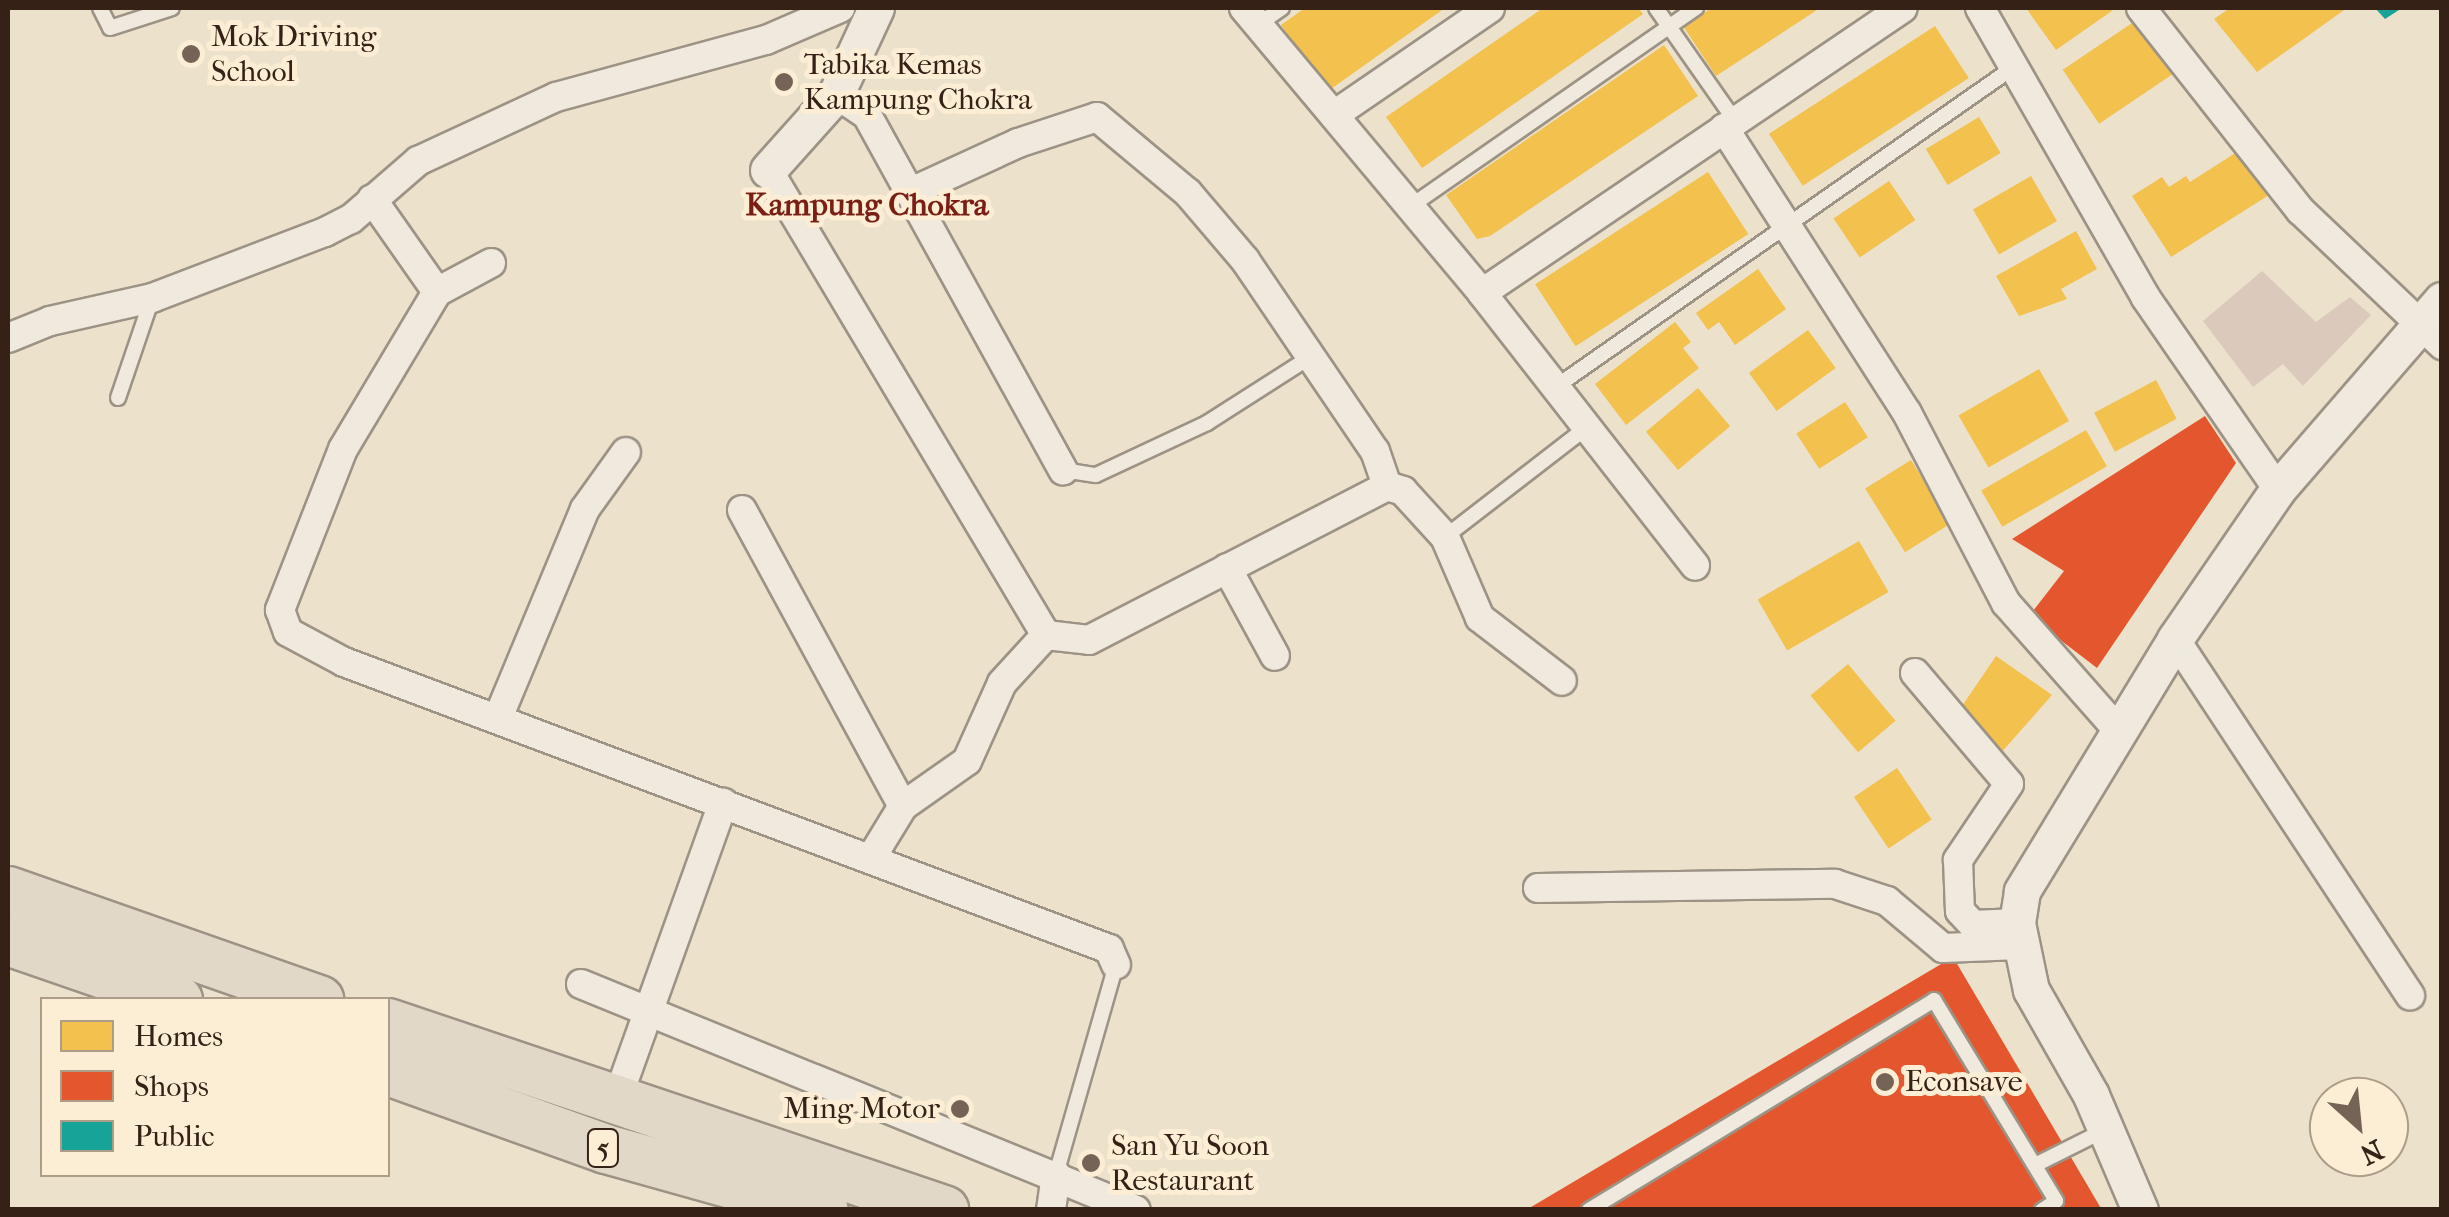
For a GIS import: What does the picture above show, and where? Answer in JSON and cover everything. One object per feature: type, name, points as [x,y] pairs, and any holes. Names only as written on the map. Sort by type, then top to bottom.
[{"type":"highway","points":[[8,892],[310,997]]},
{"type":"highway","points":[[8,941],[169,997]]},
{"type":"highway","name":"5","points":[[390,1024],[944,1210]]},
{"type":"highway","name":"5","points":[[390,1072],[606,1149],[821,1208]]},
{"type":"highway","points":[[453,1094],[588,1123],[606,1118],[616,1102]]},
{"type":"highway","points":[[616,1102],[621,1122],[637,1135],[753,1173],[821,1208]]},
{"type":"street","points":[[8,338],[50,321],[152,298],[325,232],[418,161],[556,97],[766,40],[840,8]]},
{"type":"street","points":[[876,8],[836,94],[768,170],[1046,635]]},
{"type":"street","points":[[1334,116],[1490,8]]},
{"type":"street","points":[[1482,294],[1903,8]]},
{"type":"street","points":[[1980,8],[2146,298],[2278,489]]},
{"type":"street","points":[[2140,1210],[2108,1128],[2031,990],[2019,934],[2038,856],[2175,640],[2278,489],[2435,322],[2300,210],[2141,8]]},
{"type":"street","points":[[1262,13],[1334,116],[1482,294],[1695,566]]},
{"type":"street","points":[[836,94],[867,115],[1063,470]]},
{"type":"street","points":[[910,193],[1018,143],[1098,117],[1199,206],[1245,260],[1307,359],[1375,451],[1386,486]]},
{"type":"street","points":[[1729,124],[1784,224],[1907,414],[2006,602],[2118,730]]},
{"type":"street","points":[[372,199],[437,292]]},
{"type":"street","points":[[492,263],[437,292],[343,449],[280,618],[304,645],[723,803],[873,855],[1109,949],[1116,965]]},
{"type":"street","points":[[498,718],[585,509],[626,452]]},
{"type":"street","points":[[1046,635],[1089,640],[1386,486],[1402,492],[1444,536],[1480,618],[1562,681]]},
{"type":"street","points":[[742,510],[903,806]]},
{"type":"street","points":[[1227,568],[1275,656]]},
{"type":"street","points":[[873,855],[903,806],[967,762],[1002,683],[1046,635]]},
{"type":"street","points":[[2175,640],[2410,996]]},
{"type":"street","points":[[1915,673],[2008,784],[1958,860],[1960,911],[1973,925],[2019,934]]},
{"type":"street","points":[[616,1102],[650,1016],[723,803]]},
{"type":"street","points":[[1538,888],[1834,884],[1887,900],[1944,948],[2019,934]]},
{"type":"street","points":[[581,984],[650,1016],[1056,1174],[1136,1210]]},
{"type":"street","points":[[1051,1210],[1056,1174]]},
{"type":"lane","points":[[100,8],[110,28],[172,8]]},
{"type":"lane","points":[[1656,8],[1729,124]]},
{"type":"lane","points":[[1408,208],[1696,8]]},
{"type":"lane","points":[[1554,388],[2014,67]]},
{"type":"lane","points":[[118,398],[152,298]]},
{"type":"lane","points":[[1063,470],[1096,474],[1112,467],[1207,422],[1307,359]]},
{"type":"lane","points":[[1444,536],[1586,428]]},
{"type":"lane","points":[[1056,1174],[1116,965]]},
{"type":"lane","points":[[1588,1210],[1934,1000],[2056,1202],[2042,1210]]},
{"type":"lane","points":[[2035,1165],[2108,1128]]},
{"type":"building: Homes","points":[[1305,8],[1445,8],[1328,91],[1281,25]]},
{"type":"building: Homes","points":[[1543,8],[1638,8],[1643,14],[1422,168],[1386,117]]},
{"type":"building: Homes","points":[[1712,8],[1820,8],[1716,76],[1683,26]]},
{"type":"building: Homes","points":[[2026,8],[2116,8],[2056,50]]},
{"type":"building: Homes","points":[[2230,8],[2347,8],[2257,72],[2214,19]]},
{"type":"building: Homes","points":[[2144,15],[2180,69],[2099,124],[2063,70]]},
{"type":"building: Homes","points":[[1935,26],[1969,78],[1803,186],[1769,134]]},
{"type":"building: Homes","points":[[1664,45],[1698,96],[1490,236],[1477,239],[1446,195]]},
{"type":"building: Homes","points":[[1979,117],[2001,153],[1947,185],[1926,149]]},
{"type":"building: Homes","points":[[2240,150],[2269,195],[2171,257],[2132,196],[2162,177],[2169,187],[2186,176],[2190,182]]},
{"type":"building: Homes","points":[[1708,172],[1748,234],[1576,346],[1535,284]]},
{"type":"building: Homes","points":[[2031,176],[2057,221],[1999,255],[1973,210]]},
{"type":"building: Homes","points":[[1889,181],[1915,220],[1860,257],[1833,218]]},
{"type":"building: Homes","points":[[2076,231],[2097,269],[2061,289],[2067,299],[2019,316],[1996,276]]},
{"type":"building: Homes","points":[[1758,269],[1786,309],[1735,345],[1719,322],[1708,330],[1696,313]]},
{"type":"building: Homes","points":[[1675,322],[1691,342],[1683,348],[1699,368],[1626,425],[1595,384]]},
{"type":"building: Homes","points":[[1808,330],[1836,368],[1777,411],[1749,373]]},
{"type":"building: Homes","points":[[2039,369],[2069,421],[1988,467],[1958,416]]},
{"type":"building: Homes","points":[[2156,380],[2177,419],[2115,452],[2094,413]]},
{"type":"building: Homes","points":[[1698,388],[1730,426],[1678,470],[1646,432]]},
{"type":"building: Homes","points":[[1845,402],[1868,437],[1819,469],[1796,434]]},
{"type":"building: Homes","points":[[2086,430],[2107,466],[2002,527],[1981,490]]},
{"type":"building: Homes","points":[[1911,460],[1951,524],[1905,552],[1865,489]]},
{"type":"building: Homes","points":[[1859,541],[1888,592],[1787,651],[1758,600]]},
{"type":"building: Homes","points":[[1996,656],[2052,695],[2000,754],[1960,709]]},
{"type":"building: Homes","points":[[1848,664],[1896,721],[1858,752],[1810,695]]},
{"type":"building: Homes","points":[[1897,768],[1932,819],[1889,848],[1854,797]]},
{"type":"building: Shops","points":[[2205,416],[2236,463],[2097,668],[2029,616],[2064,571],[2012,539]]},
{"type":"building: Shops","name":"Econsave","points":[[1953,957],[2102,1210],[1526,1210]]},
{"type":"building: Public","points":[[2375,8],[2402,8],[2385,19]]},
{"type":"building: Other","points":[[2262,271],[2316,322],[2350,297],[2371,315],[2303,386],[2283,364],[2253,387],[2203,321]]},
{"type":"place","name":"Mok Driving School","points":[[191,54]]},
{"type":"place","name":"Tabika Kemas Kampung Chokra","points":[[784,82]]},
{"type":"place","name":"Econsave","points":[[1885,1082]]},
{"type":"place","name":"Ming Motor","points":[[960,1109]]},
{"type":"place","name":"San Yu Soon Restaurant","points":[[1091,1163]]},
{"type":"district","name":"Kampung Chokra","points":[[867,205]]}]
